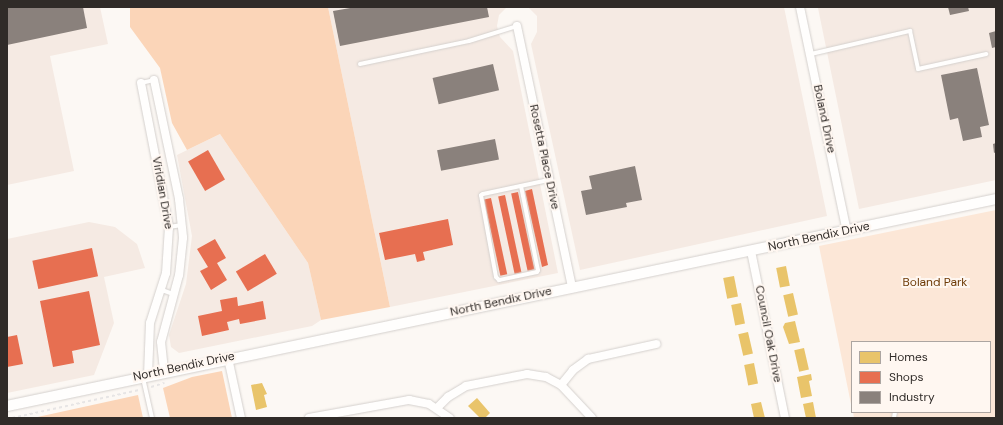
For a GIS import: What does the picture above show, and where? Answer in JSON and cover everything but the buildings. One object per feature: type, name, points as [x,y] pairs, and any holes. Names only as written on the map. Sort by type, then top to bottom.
[{"type":"street","name":"Boland Drive","points":[[800,7],[847,231]]},
{"type":"street","name":"Rosetta Place Drive","points":[[518,26],[572,288]]},
{"type":"street","name":"Viridian Drive","points":[[154,80],[179,199],[182,225],[182,256],[174,294],[161,342],[164,371]]},
{"type":"street","name":"Viridian Drive","points":[[141,83],[169,227],[169,254],[162,290],[150,323],[145,375]]},
{"type":"street","name":"North Bendix Drive","points":[[7,406],[164,371],[751,251],[996,199]]},
{"type":"street","name":"Council Oak Drive","points":[[751,251],[785,418]]},
{"type":"street","points":[[561,385],[573,370],[588,359],[656,344]]},
{"type":"street","points":[[228,358],[241,418]]},
{"type":"street","points":[[438,408],[459,389],[512,376],[537,375],[561,385],[592,418]]},
{"type":"street","points":[[309,418],[398,400],[419,401],[438,408],[450,418]]},
{"type":"lane","points":[[360,64],[469,41],[518,26]]},
{"type":"lane","points":[[811,54],[910,31],[918,69],[986,54]]},
{"type":"lane","points":[[141,83],[154,80]]},
{"type":"lane","points":[[521,186],[538,270],[537,272],[499,280],[496,277],[480,195],[521,186],[549,180]]},
{"type":"lane","points":[[169,227],[182,225]]},
{"type":"lane","points":[[162,290],[174,294]]},
{"type":"lane","points":[[145,375],[152,418]]},
{"type":"path","points":[[12,418],[136,390]]},
{"type":"shaded area","points":[[7,7],[100,7],[108,44],[50,56],[74,171],[7,185]]},
{"type":"shaded area","points":[[130,7],[328,7],[390,307],[321,320],[308,263],[220,134],[187,150],[172,123],[160,68],[130,27]]},
{"type":"shaded area","points":[[328,7],[507,7],[499,15],[497,26],[500,37],[513,51],[558,273],[390,307]]},
{"type":"shaded area","points":[[528,7],[784,7],[827,216],[580,270],[531,44],[537,32],[537,16]]},
{"type":"shaded area","points":[[996,7],[996,180],[859,209],[818,8]]},
{"type":"shaded area","points":[[220,134],[308,263],[321,320],[312,326],[179,353],[171,347],[169,335],[186,284],[192,236],[177,155]]},
{"type":"shaded area","points":[[89,222],[115,227],[137,244],[145,268],[104,277],[114,323],[94,375],[7,393],[7,239]]},
{"type":"shaded area","points":[[222,371],[232,418],[170,418],[163,388],[192,377]]},
{"type":"shaded area","points":[[138,395],[143,418],[33,418]]},
{"type":"green space","name":"Boland Park","points":[[996,210],[996,418],[854,418],[853,413],[991,413],[991,341],[851,341],[851,404],[819,246]]}]
